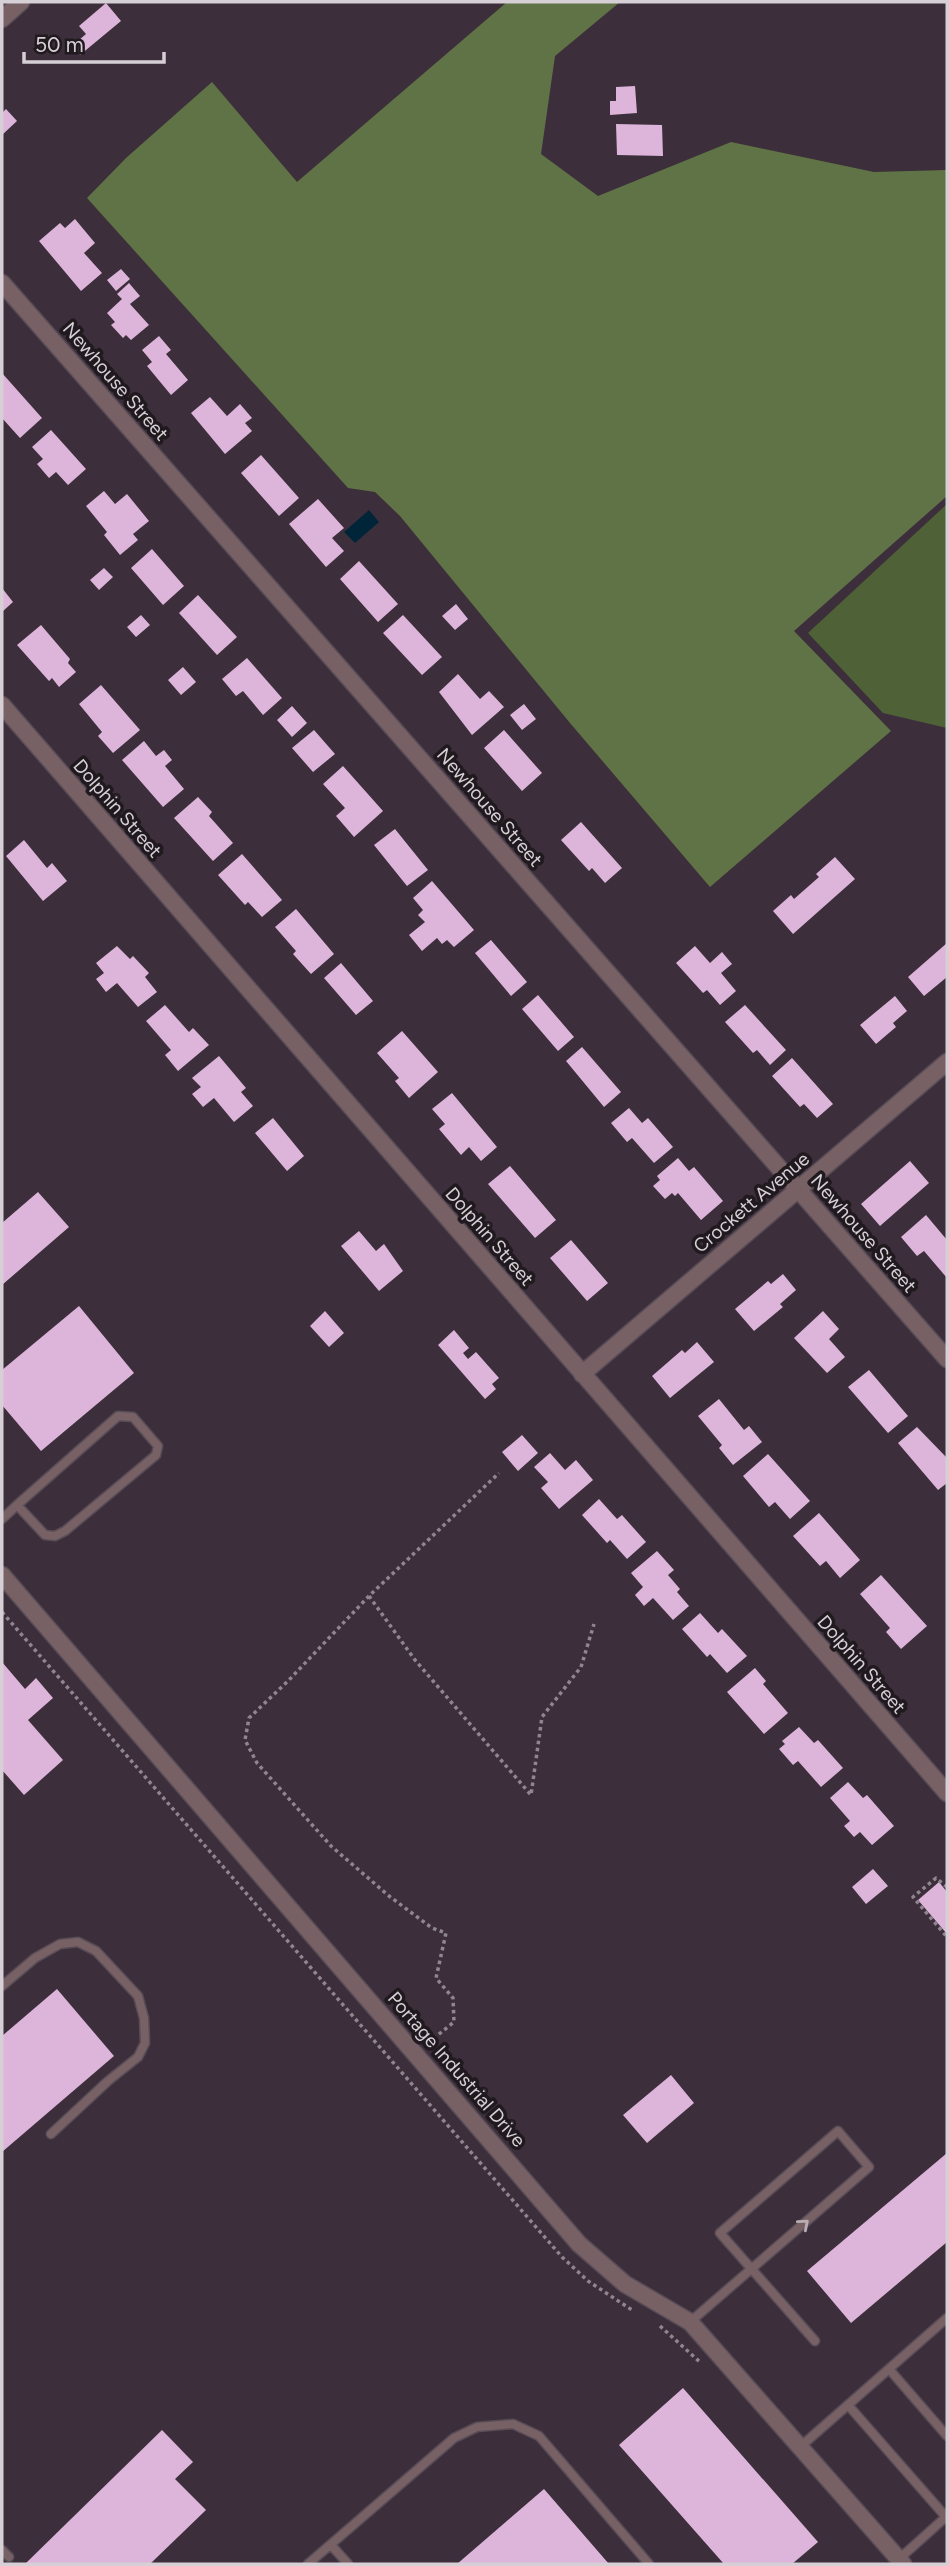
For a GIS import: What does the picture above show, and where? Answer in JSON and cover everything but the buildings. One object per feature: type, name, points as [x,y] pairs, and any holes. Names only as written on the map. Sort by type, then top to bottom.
[{"type":"street","points":[[2,19],[21,2]]},
{"type":"street","name":"Newhouse Street","points":[[2,283],[947,1359]]},
{"type":"street","name":"Dolphin Street","points":[[2,705],[947,1793]]},
{"type":"street","name":"Crockett Avenue","points":[[582,1374],[947,1062]]},
{"type":"street","name":"Portage Industrial Drive","points":[[2,1575],[579,2244],[625,2284],[691,2322],[901,2562]]},
{"type":"lane","points":[[2,1519],[17,1505],[118,1416],[133,1417],[158,1446],[156,1455],[65,1531],[55,1536],[45,1535],[17,1505]]},
{"type":"lane","points":[[2,1986],[35,1958],[60,1944],[78,1942],[96,1951],[138,1996],[144,2018],[145,2043],[138,2057],[51,2134]]},
{"type":"lane","points":[[691,2322],[753,2269],[869,2168],[838,2131],[720,2233],[753,2269],[815,2341]]},
{"type":"lane","points":[[800,2447],[947,2319]]},
{"type":"lane","points":[[889,2369],[947,2436]]},
{"type":"lane","points":[[848,2406],[947,2517],[901,2562]]},
{"type":"lane","points":[[308,2564],[454,2438],[477,2427],[513,2424],[539,2436],[649,2564]]},
{"type":"lane","points":[[331,2545],[348,2564]]},
{"type":"lane","points":[[2,2550],[9,2557]]},
{"type":"path","points":[[415,2054],[454,2022],[453,1998],[436,1978],[446,1933],[432,1928],[388,1896],[331,1846],[257,1763],[245,1740],[249,1718],[369,1596],[499,1473]]},
{"type":"path","points":[[369,1596],[415,1660],[531,1795],[542,1717],[581,1667],[594,1624]]},
{"type":"path","points":[[947,1887],[936,1878],[913,1897],[947,1937]]},
{"type":"green space","points":[[507,2],[620,2],[555,56],[541,154],[598,196],[731,142],[874,172],[947,170],[947,496],[794,631],[891,731],[710,887],[570,723],[400,516],[375,492],[348,488],[87,198],[126,158],[212,82],[297,182]]},
{"type":"green space","points":[[947,504],[947,728],[883,713],[808,633]]},
{"type":"water","points":[[369,510],[379,522],[355,543],[344,532]]}]
